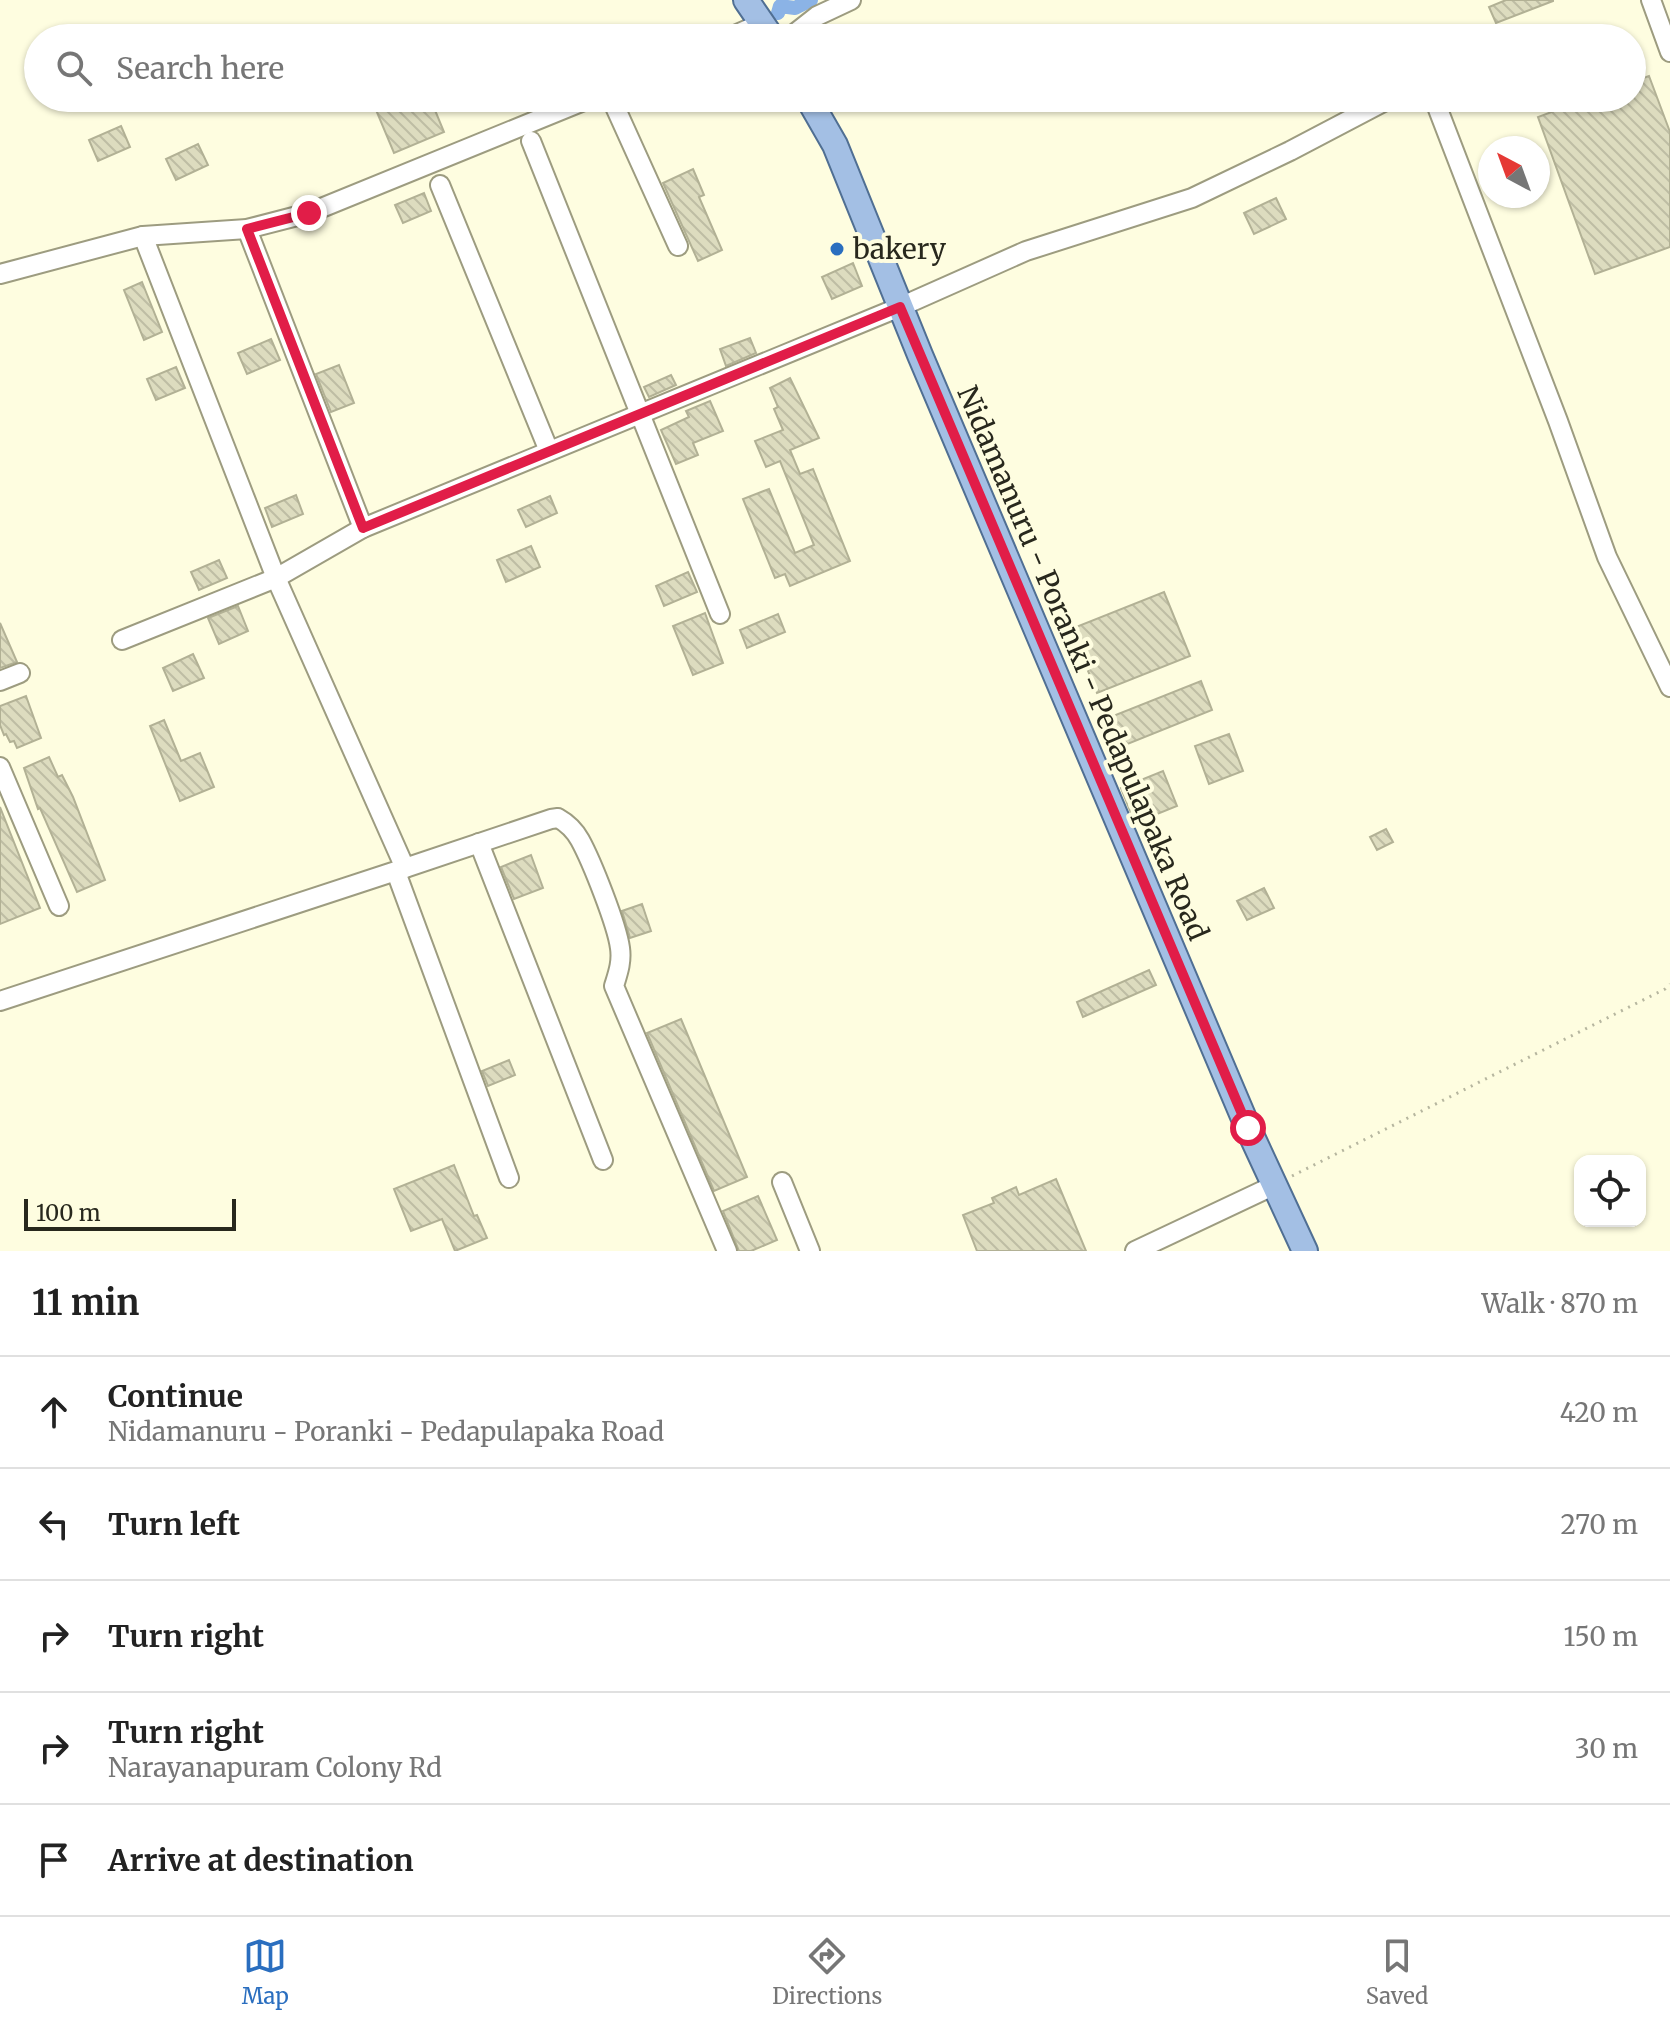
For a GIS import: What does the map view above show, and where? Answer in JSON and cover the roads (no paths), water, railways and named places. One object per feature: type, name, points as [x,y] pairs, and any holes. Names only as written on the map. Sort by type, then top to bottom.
[{"type":"main road","points":[[746,0],[762,24]]},
{"type":"main road","name":"Nidamanuru - Poranki - Pedapulapaka Road","points":[[816,112],[835,145],[900,307],[1248,1128],[1305,1251]]},
{"type":"street","points":[[807,24],[851,0]]},
{"type":"street","points":[[1651,0],[1670,52]]},
{"type":"street","points":[[0,274],[143,236],[247,229],[309,213],[557,112]]},
{"type":"street","points":[[617,112],[678,246]]},
{"type":"street","points":[[122,640],[276,578],[363,528],[900,307],[1026,251],[1192,198],[1364,112]]},
{"type":"street","points":[[1439,112],[1607,557],[1670,687]]},
{"type":"street","points":[[531,141],[720,614]]},
{"type":"street","points":[[440,185],[549,451]]},
{"type":"street","points":[[247,229],[363,528]]},
{"type":"street","points":[[143,236],[276,578],[400,870],[509,1178]]},
{"type":"street","points":[[0,681],[20,673]]},
{"type":"street","points":[[0,767],[59,906]]},
{"type":"street","points":[[0,1001],[558,818],[571,828],[580,841],[620,947],[620,966],[614,986],[727,1251]]},
{"type":"street","points":[[479,843],[603,1160]]},
{"type":"street","points":[[782,1182],[810,1251]]},
{"type":"street","points":[[1135,1251],[1275,1185]]},
{"type":"waterway","points":[[778,13],[780,6],[795,8],[811,0]]},
{"type":"place","name":"bakery","points":[[837,249]]}]
